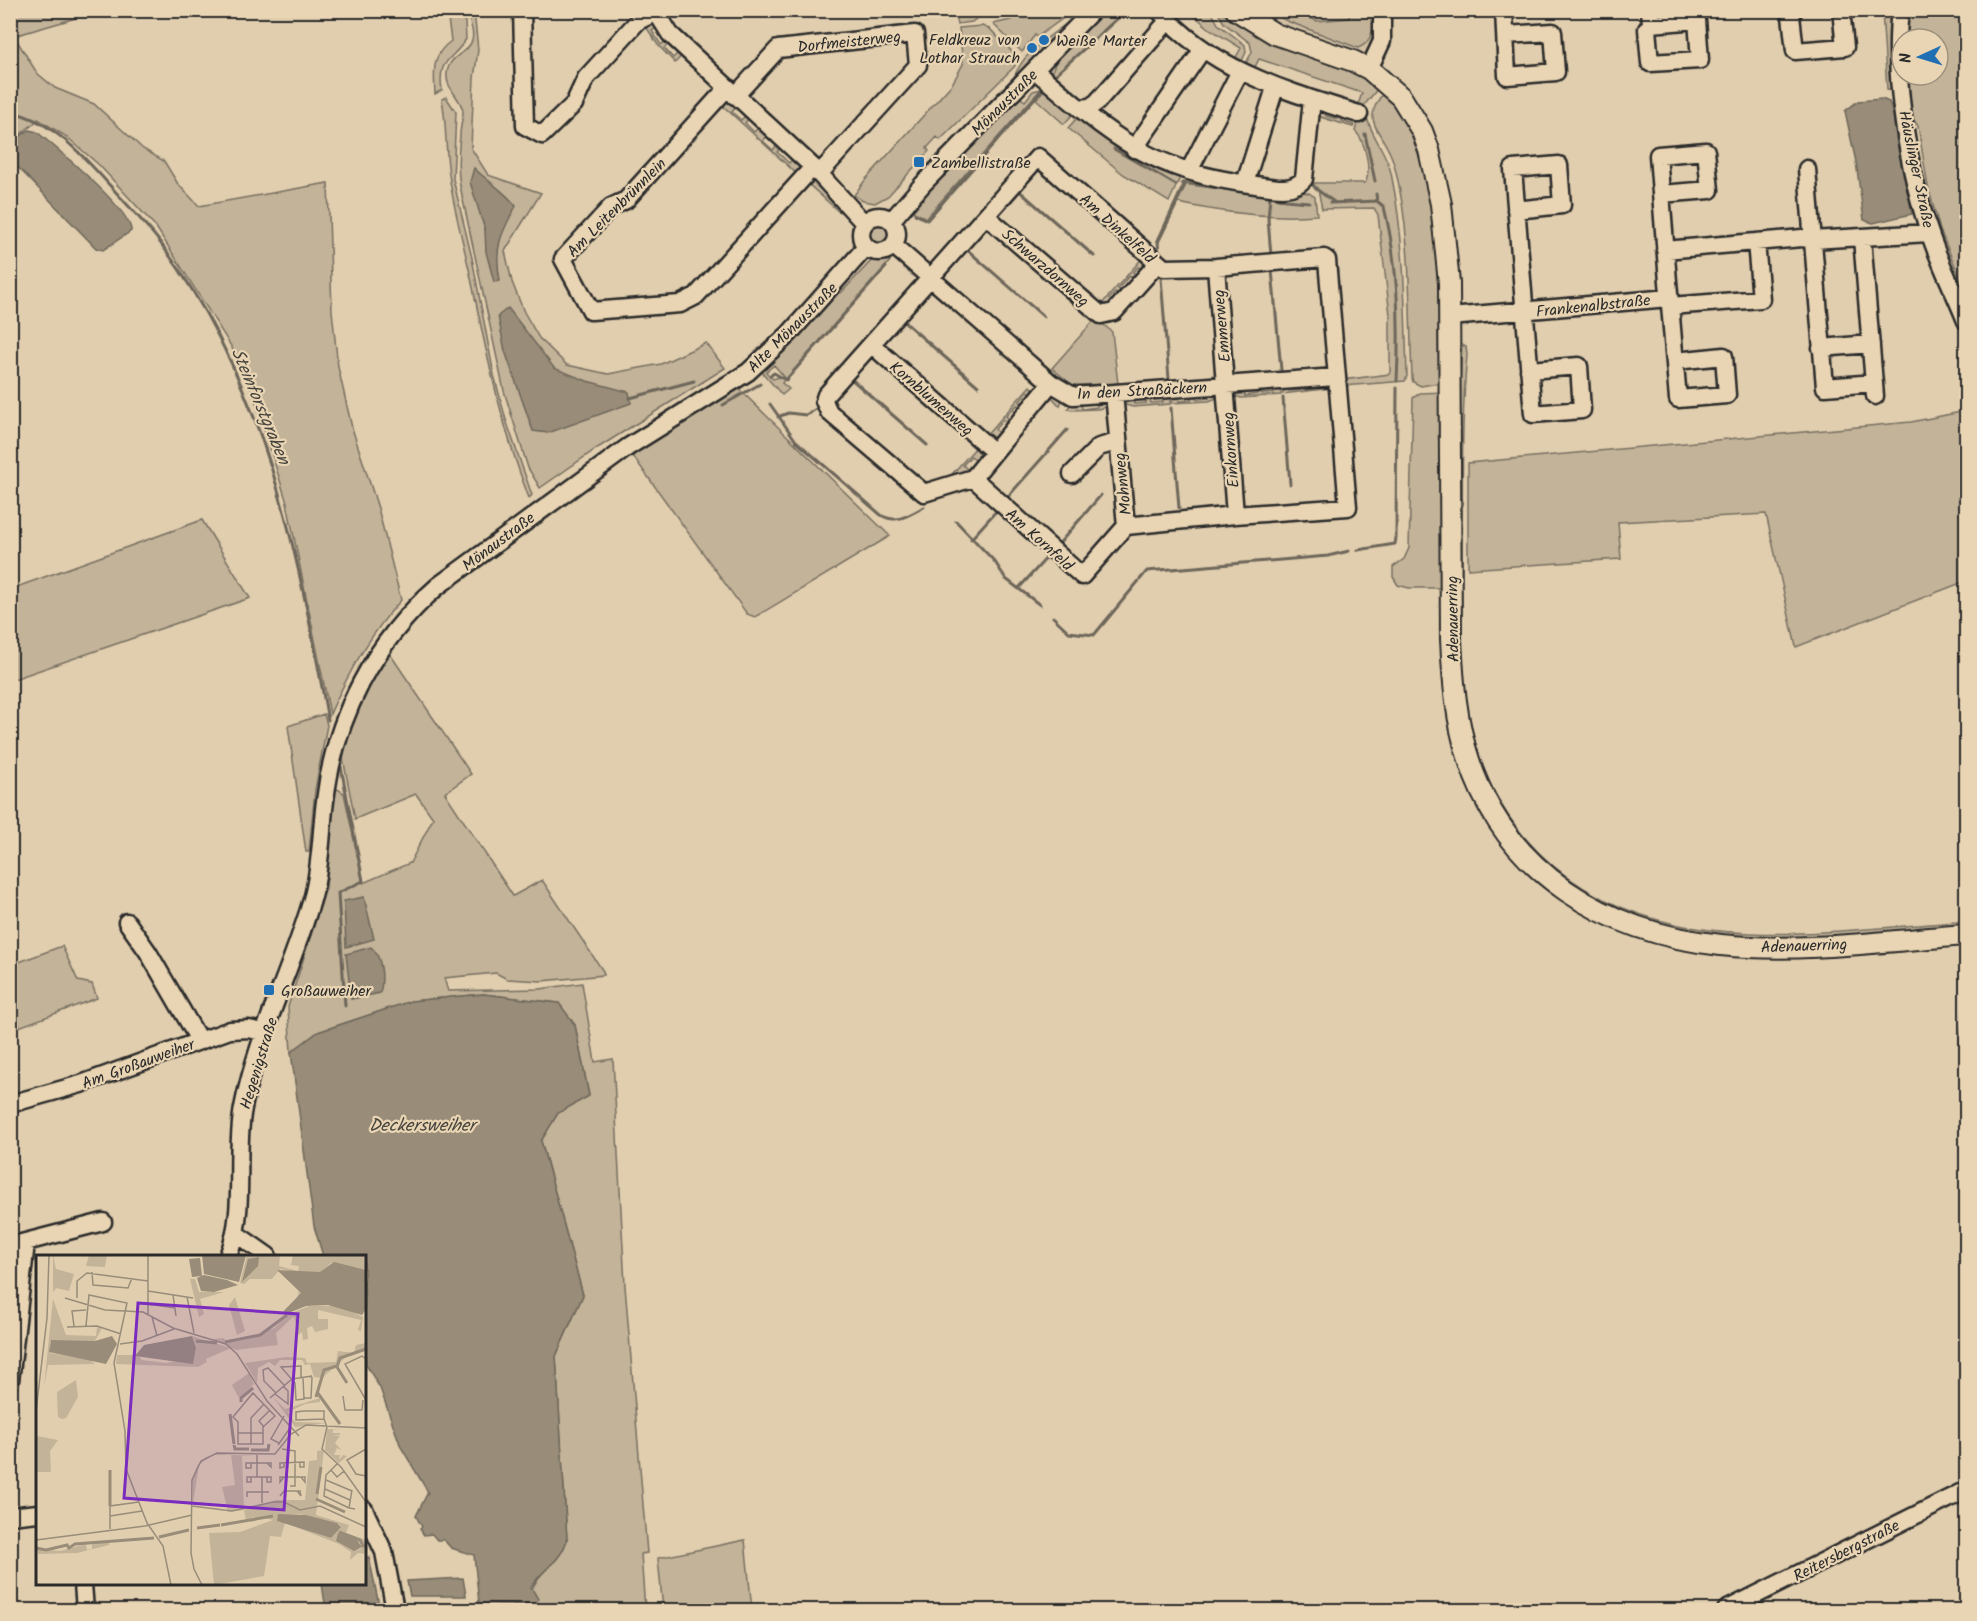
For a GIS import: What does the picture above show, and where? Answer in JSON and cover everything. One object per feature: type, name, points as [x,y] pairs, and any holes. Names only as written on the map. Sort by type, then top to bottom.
[{"type":"main road","name":"Adenauerring","points":[[1236,10],[1275,34],[1353,61],[1369,69],[1401,97],[1422,130],[1430,150],[1441,204],[1450,317],[1451,639],[1455,697],[1462,736],[1476,778],[1493,813],[1516,845],[1544,874],[1578,901],[1620,922],[1678,939],[1723,945],[1773,946],[1966,935]]},
{"type":"street","points":[[522,10],[525,126],[542,135],[574,104],[586,78],[638,21],[657,11],[670,34],[816,170],[864,223]]},
{"type":"street","name":"Mönaustraße","points":[[892,220],[923,184],[1036,71],[1093,10]]},
{"type":"street","points":[[1369,69],[1382,41],[1382,10]]},
{"type":"street","points":[[1504,10],[1506,35]]},
{"type":"street","points":[[1794,10],[1791,15],[1795,51],[1845,47],[1841,10]]},
{"type":"street","name":"Häuslinger Straße","points":[[1900,10],[1897,33],[1905,123],[1921,207],[1929,233],[1966,321]]},
{"type":"street","points":[[1080,108],[1097,102],[1164,16],[1203,49],[1240,71],[1275,88],[1359,114]]},
{"type":"street","name":"Dorfmeisterweg","points":[[731,92],[778,49],[915,34],[918,65],[816,170]]},
{"type":"street","points":[[1134,149],[1203,49]]},
{"type":"street","points":[[1036,71],[1100,126],[1134,149],[1189,171],[1245,183],[1283,188],[1301,183],[1305,173],[1312,99]]},
{"type":"street","points":[[1189,171],[1240,71]]},
{"type":"street","points":[[1245,183],[1275,88]]},
{"type":"street","name":"Am Leitenbrünnlein","points":[[731,92],[626,200],[611,207],[563,259],[591,311],[680,304],[696,296],[816,170]]},
{"type":"street","name":"Am Dinkelfeld","points":[[929,278],[1038,157],[1157,264],[1171,268],[1215,267],[1323,258],[1327,260],[1336,376]]},
{"type":"street","points":[[1807,169],[1825,387],[1875,389],[1862,238]]},
{"type":"street","name":"Frankenalbstraße","points":[[1661,194],[1670,302]]},
{"type":"street","points":[[1516,210],[1529,370]]},
{"type":"street","points":[[877,215],[892,220],[897,231],[894,246],[881,252],[866,247],[861,238],[864,223],[877,215]]},
{"type":"street","name":"Schwarzdornweg","points":[[986,216],[1101,315],[1114,312],[1157,264]]},
{"type":"street","points":[[1665,250],[1802,238],[1812,240],[1929,233]]},
{"type":"street","name":"Frankenalbstraße","points":[[1450,317],[1670,302],[1761,299],[1756,242]]},
{"type":"street","name":"In den Straßäckern","points":[[894,246],[1051,383],[1073,396],[1336,376]]},
{"type":"street","name":"Alte Mönaustraße","points":[[710,396],[748,372],[789,334],[866,247]]},
{"type":"street","name":"Emmerweg","points":[[1215,267],[1226,385]]},
{"type":"street","points":[[929,278],[826,395],[824,401],[829,412],[924,493],[973,478],[1051,383]]},
{"type":"street","points":[[1670,302],[1675,361]]},
{"type":"street","points":[[1821,348],[1870,344]]},
{"type":"street","name":"Kornblumenweg","points":[[872,345],[993,451]]},
{"type":"street","points":[[1126,526],[1348,507],[1336,376]]},
{"type":"street","name":"Einkornweg","points":[[1226,385],[1234,515]]},
{"type":"street","name":"Mohnweg","points":[[1114,393],[1126,526]]},
{"type":"street","name":"Mönaustraße","points":[[338,734],[351,700],[366,674],[410,611],[438,585],[628,447],[710,396]]},
{"type":"street","name":"Mohnweg","points":[[1072,474],[1099,447],[1118,442]]},
{"type":"street","name":"Am Kornfeld","points":[[973,478],[1082,576],[1126,526]]},
{"type":"street","name":"Hegenigstraße","points":[[229,1255],[235,1233],[240,1126],[247,1090],[314,894],[330,768],[338,734]]},
{"type":"street","points":[[127,922],[148,952],[199,1041]]},
{"type":"street","name":"Am Großauweiher","points":[[10,1104],[81,1084],[237,1029],[266,1033]]},
{"type":"street","points":[[10,1382],[18,1245],[103,1222]]},
{"type":"street","points":[[235,1233],[265,1255]]},
{"type":"street","name":"Reitersbergstraße","points":[[1726,1611],[1966,1490]]},
{"type":"street","points":[[10,1516],[36,1513]]},
{"type":"street","points":[[366,1513],[384,1552],[395,1611]]},
{"type":"street","points":[[83,1585],[85,1611]]},
{"type":"shaded area","points":[[1027,10],[1073,11],[1037,37],[1035,35],[1022,52],[993,24],[1011,20]]},
{"type":"shaded area","points":[[11,11],[100,11],[14,36],[37,73],[55,88],[94,104],[143,149],[164,161],[178,184],[199,206],[328,183],[332,311],[338,367],[352,428],[378,508],[401,600],[361,654],[330,714],[287,503],[252,390],[231,346],[156,227],[99,165],[67,137],[38,119],[11,145]]},
{"type":"shaded area","points":[[447,11],[458,11],[465,22],[466,39],[444,66],[441,80],[442,90],[435,94],[435,64],[440,52],[451,41]]},
{"type":"shaded area","points":[[465,11],[474,11],[478,50],[474,78],[471,148],[488,175],[541,193],[505,251],[512,282],[524,312],[539,338],[567,365],[608,374],[661,364],[706,343],[725,368],[596,449],[540,488],[528,468],[504,391],[460,186],[458,154],[463,111],[448,84],[447,73],[454,58],[471,44],[473,36]]},
{"type":"shaded area","points":[[954,11],[974,11],[977,18],[972,22],[957,24]]},
{"type":"shaded area","points":[[1081,11],[1084,11],[1016,80],[1014,78],[1019,67],[1034,49]]},
{"type":"shaded area","points":[[1104,11],[1124,11],[1052,77],[1053,70],[1063,51]]},
{"type":"shaded area","points":[[1189,11],[1211,11],[1218,24],[1245,45],[1246,52],[1241,63],[1235,59],[1241,48],[1210,29]]},
{"type":"shaded area","points":[[1217,11],[1295,50],[1353,72],[1379,87],[1362,108],[1358,105],[1362,93],[1259,59],[1254,69],[1245,65],[1252,52],[1250,43],[1224,23]]},
{"type":"shaded area","points":[[1242,11],[1379,11],[1379,33],[1362,70]]},
{"type":"shaded area","points":[[1268,11],[1293,11],[1317,21],[1349,18],[1348,12],[1341,11],[1373,11],[1373,27],[1367,42],[1358,48],[1287,21]]},
{"type":"shaded area","points":[[1882,11],[1966,11],[1966,292],[1940,230],[1928,187],[1918,126],[1895,91],[1887,90]]},
{"type":"shaded area","points":[[643,22],[652,22],[658,26],[652,31],[661,45],[667,40],[669,44],[664,48],[673,58],[680,51],[685,52],[675,63],[658,45]]},
{"type":"shaded area","points":[[982,26],[990,29],[1016,56],[1018,61],[1014,67],[940,140],[937,137],[927,148],[929,151],[888,196],[875,203],[863,201],[854,195],[952,84],[963,64],[959,28]]},
{"type":"shaded area","points":[[1041,89],[926,218],[910,210],[999,115],[1021,98],[1025,101],[1033,91]]},
{"type":"shaded area","points":[[1044,90],[1073,114],[1064,124],[1036,99]]},
{"type":"shaded area","points":[[1385,91],[1402,110],[1428,166],[1445,331],[1438,332],[1439,383],[1421,386],[1413,382],[1412,378],[1409,270],[1400,190],[1390,152],[1373,120],[1377,102]]},
{"type":"shaded area","points":[[446,97],[456,112],[453,179],[472,258],[494,375],[506,420],[532,495],[529,498],[519,472],[496,392],[455,207],[448,171],[442,99]]},
{"type":"shaded area","points":[[727,102],[737,106],[732,112],[741,120],[746,115],[749,118],[745,123],[754,132],[761,125],[769,133],[763,141],[773,150],[778,144],[781,147],[777,152],[789,163],[794,158],[800,166],[799,176],[721,104]]},
{"type":"shaded area","points":[[1328,109],[1326,116],[1337,119],[1339,113],[1344,114],[1342,121],[1354,125],[1353,127],[1314,115],[1318,110]]},
{"type":"shaded area","points":[[1360,114],[1366,114],[1389,165],[1396,198],[1404,274],[1407,376],[1405,381],[1343,386],[1342,380],[1390,374],[1390,315],[1378,215],[1374,208],[1322,209],[1318,189],[1312,183],[1365,183],[1368,171],[1366,156],[1362,141],[1355,131]]},
{"type":"shaded area","points":[[1077,118],[1178,173],[1179,180],[1169,202],[1123,174],[1068,128]]},
{"type":"shaded area","points":[[1186,178],[1309,193],[1315,197],[1317,215],[1247,214],[1178,203],[1159,242],[1157,241]]},
{"type":"shaded area","points":[[817,180],[845,213],[838,211],[805,181]]},
{"type":"shaded area","points":[[874,223],[882,223],[888,229],[888,237],[882,243],[874,243],[868,237],[868,229]]},
{"type":"shaded area","points":[[1145,255],[1147,264],[1144,271],[1138,267],[1133,272],[1138,278],[1135,281],[1129,276],[1118,289],[1124,294],[1120,298],[1115,293],[1109,299],[1115,304],[1099,307]]},
{"type":"shaded area","points":[[884,259],[890,261],[786,379],[774,365],[766,372],[773,379],[779,377],[784,380],[782,383],[789,389],[782,395],[762,372],[838,290],[841,293],[871,261]]},
{"type":"shaded area","points":[[1096,318],[1112,332],[1118,384],[1072,385],[1052,368]]},
{"type":"shaded area","points":[[1462,345],[1466,347],[1467,355],[1463,427],[1462,629],[1465,690],[1478,752],[1493,789],[1513,823],[1538,852],[1568,877],[1601,898],[1638,914],[1679,925],[1747,933],[1782,934],[1957,922],[1966,917],[1966,928],[1828,938],[1721,939],[1629,919],[1550,871],[1507,822],[1478,766],[1459,673],[1458,416]]},
{"type":"shaded area","points":[[1319,381],[1332,388],[1283,394],[1282,382],[1288,382],[1289,391],[1301,390],[1300,383],[1305,382],[1306,390],[1320,389]]},
{"type":"shaded area","points":[[1280,382],[1281,395],[1241,398],[1232,395],[1244,387],[1245,396],[1257,394],[1256,386],[1261,386],[1262,394],[1274,393],[1274,384]]},
{"type":"shaded area","points":[[1030,386],[1037,392],[1034,395],[1028,391],[1020,401],[1025,407],[1023,409],[1017,405],[1006,416],[1012,422],[1009,425],[1003,420],[995,429],[1000,435],[991,439],[984,438]]},
{"type":"shaded area","points":[[737,387],[890,536],[755,617],[747,614],[630,452]]},
{"type":"shaded area","points":[[1208,390],[1219,397],[1209,401],[1172,403],[1171,392],[1178,391],[1179,401],[1191,400],[1190,392],[1196,391],[1197,399],[1209,398]]},
{"type":"shaded area","points":[[1169,391],[1170,404],[1133,407],[1121,404],[1133,396],[1134,404],[1146,403],[1145,395],[1150,395],[1151,403],[1163,402],[1162,392]]},
{"type":"shaded area","points":[[1446,392],[1445,588],[1409,588],[1398,585],[1393,577],[1393,567],[1404,559],[1409,548],[1413,398],[1420,393]]},
{"type":"shaded area","points":[[1054,393],[1081,401],[1082,409],[1097,407],[1097,400],[1109,406],[1098,409],[1072,410],[1068,409],[1071,402],[1062,399],[1060,406],[1049,394]]},
{"type":"shaded area","points":[[1966,411],[1966,581],[1796,647],[1766,514],[1618,522],[1621,559],[1468,569],[1468,463],[1911,422]]},
{"type":"shaded area","points":[[978,445],[980,451],[977,461],[971,456],[963,465],[969,471],[944,483]]},
{"type":"shaded area","points":[[202,520],[250,598],[11,680],[11,589]]},
{"type":"shaded area","points":[[388,651],[471,774],[445,793],[513,896],[542,880],[603,971],[604,975],[542,981],[507,979],[496,973],[444,978],[448,991],[540,989],[582,983],[595,1062],[613,1059],[625,1286],[647,1553],[641,1554],[645,1610],[477,1610],[479,1603],[528,1604],[536,1582],[557,1558],[567,1540],[556,1356],[583,1295],[541,1141],[558,1113],[589,1095],[575,1025],[558,1003],[483,994],[411,1001],[318,1032],[291,1052],[288,1007],[326,888],[334,787],[344,793],[363,883],[410,863],[433,818],[416,794],[355,819],[342,753],[359,700]]},
{"type":"shaded area","points":[[324,714],[327,725],[315,790],[309,852],[306,852],[288,726]]},
{"type":"shaded area","points":[[62,946],[78,981],[92,984],[97,998],[11,1030],[11,965]]},
{"type":"shaded area","points":[[1966,990],[1966,1044],[1960,1043]]},
{"type":"shaded area","points":[[745,1540],[752,1610],[663,1610],[658,1558]]},
{"type":"water","points":[[1882,99],[1889,102],[1897,126],[1912,214],[1873,223],[1864,220],[1856,162],[1845,111],[1858,101]]},
{"type":"water","points":[[29,130],[37,132],[107,195],[128,221],[131,231],[103,250],[96,248],[11,160],[11,149],[14,142]]},
{"type":"water","points":[[474,168],[516,206],[506,225],[498,250],[500,281],[494,282],[486,252],[485,230],[470,182]]},
{"type":"water","points":[[508,308],[554,368],[587,381],[629,392],[631,403],[548,433],[533,431],[505,351],[498,316]]},
{"type":"water","points":[[364,897],[374,939],[346,947],[344,901]]},
{"type":"water","points":[[371,947],[378,956],[381,968],[380,993],[351,999],[346,954]]},
{"type":"water","name":"Deckersweiher","points":[[483,994],[559,1003],[575,1025],[589,1096],[558,1113],[541,1141],[583,1295],[556,1356],[567,1540],[560,1555],[531,1587],[538,1599],[534,1608],[528,1604],[479,1603],[474,1555],[451,1548],[444,1540],[437,1540],[432,1534],[424,1535],[420,1529],[422,1527],[416,1516],[428,1492],[401,1447],[380,1388],[366,1365],[366,1255],[323,1255],[314,1226],[291,1052],[318,1032],[411,1001]]},
{"type":"water","points":[[369,1557],[380,1610],[326,1610],[322,1585],[366,1585],[366,1558]]},
{"type":"water","points":[[463,1578],[466,1596],[410,1596],[407,1581]]},
{"type":"water","points":[[464,1606],[467,1610],[412,1610],[411,1608]]},
{"type":"waterway","points":[[1053,77],[1127,10]]},
{"type":"waterway","points":[[915,214],[927,220],[1042,90]]},
{"type":"waterway","name":"Steinforstgraben","points":[[11,112],[41,123],[68,142],[143,221],[196,295],[226,352],[251,410],[272,470],[289,531],[304,593],[328,720]]},
{"type":"waterway","points":[[1365,134],[1375,181]]},
{"type":"waterway","points":[[1114,149],[1176,185]]},
{"type":"waterway","points":[[1310,181],[1316,189],[1334,202]]},
{"type":"waterway","points":[[1182,183],[1255,193]]},
{"type":"waterway","points":[[1159,255],[1158,241],[1185,185]]},
{"type":"waterway","points":[[1016,188],[1094,256]]},
{"type":"waterway","points":[[1264,194],[1285,200],[1309,202]]},
{"type":"waterway","points":[[1376,194],[1377,201]]},
{"type":"waterway","points":[[1270,196],[1268,219],[1271,256]]},
{"type":"waterway","points":[[1330,203],[1377,201],[1384,207],[1389,228],[1397,294],[1397,381]]},
{"type":"waterway","points":[[964,247],[1044,317]]},
{"type":"waterway","points":[[770,376],[774,373],[786,380],[886,267]]},
{"type":"waterway","points":[[1272,270],[1281,370]]},
{"type":"waterway","points":[[1161,278],[1169,379]]},
{"type":"waterway","points":[[901,319],[978,386]]},
{"type":"waterway","points":[[849,377],[927,445]]},
{"type":"waterway","points":[[630,398],[694,381]]},
{"type":"waterway","points":[[723,405],[760,384]]},
{"type":"waterway","points":[[1358,550],[1395,544],[1397,388]]},
{"type":"waterway","points":[[1283,398],[1290,484]]},
{"type":"waterway","points":[[770,404],[796,441],[881,515],[898,519],[924,507]]},
{"type":"waterway","points":[[1171,408],[1179,508]]},
{"type":"waterway","points":[[778,417],[788,413],[806,415],[816,409]]},
{"type":"waterway","points":[[1005,500],[1067,430]]},
{"type":"waterway","points":[[1057,546],[1101,495]]},
{"type":"waterway","points":[[971,539],[998,509]]},
{"type":"waterway","points":[[956,521],[995,562],[1006,579],[1040,605]]},
{"type":"waterway","points":[[1053,617],[1069,632],[1094,635],[1147,571],[1328,556],[1349,551]]},
{"type":"waterway","points":[[1019,588],[1049,555]]},
{"type":"waterway","name":"Steinforstgraben","points":[[341,767],[363,881],[338,893],[345,1006]]},
{"type":"place","name":"Weiße Marter","points":[[1044,40]]},
{"type":"place","name":"Feldkreuz von Lothar Strauch","points":[[1032,48]]},
{"type":"place","name":"Zambellistraße","points":[[919,162]]},
{"type":"place","name":"Großauweiher","points":[[269,990]]}]
